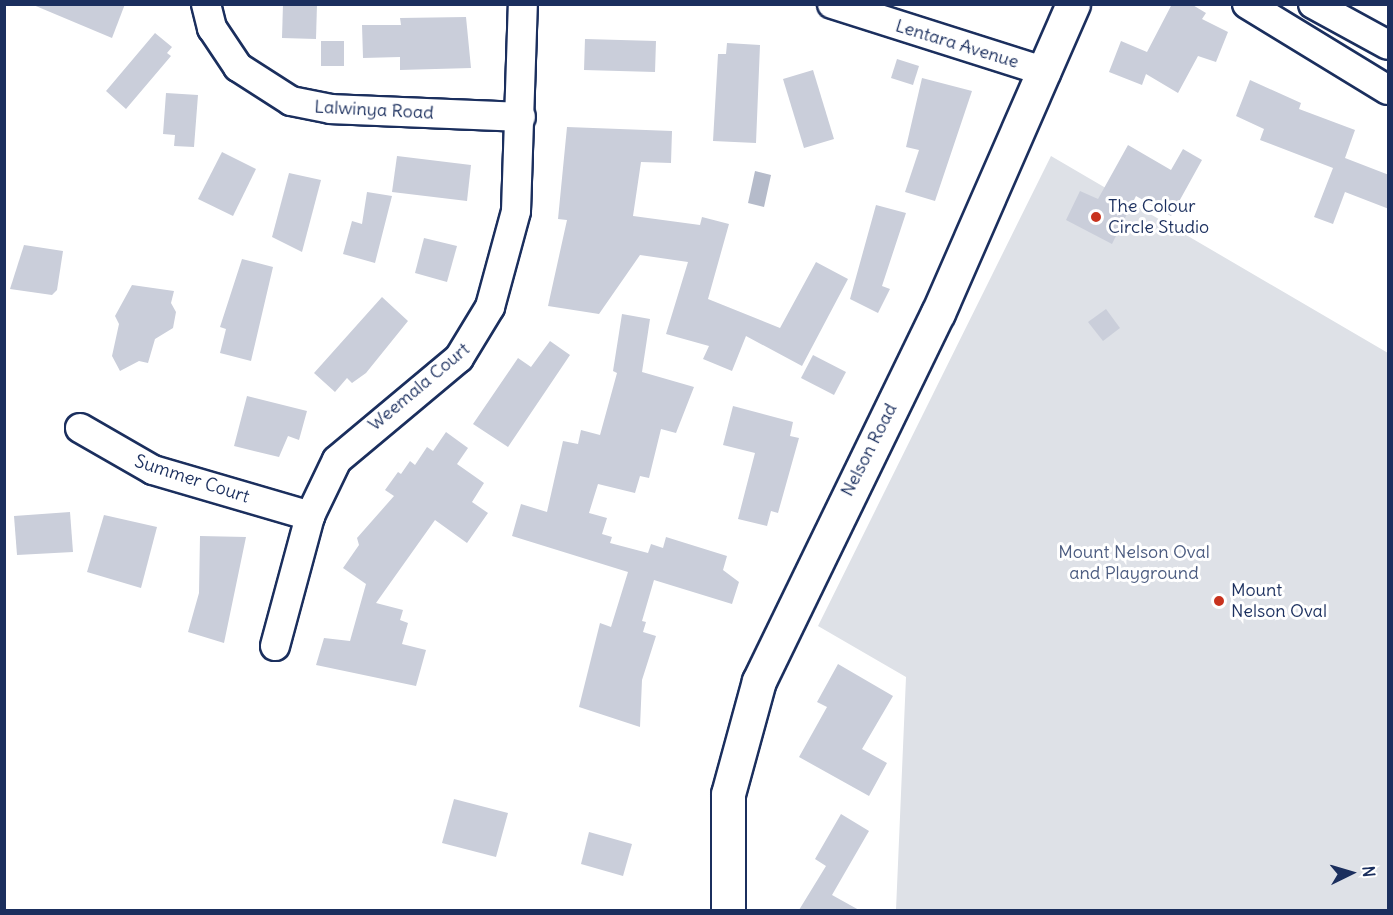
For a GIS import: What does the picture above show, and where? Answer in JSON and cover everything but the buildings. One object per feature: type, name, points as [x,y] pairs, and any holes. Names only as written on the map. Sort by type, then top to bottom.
[{"type":"main road","name":"Nelson Road","points":[[729,910],[728,794],[759,681],[938,313],[1047,72],[1073,4]]},
{"type":"street","name":"Lalwinya Road","points":[[206,4],[212,28],[238,67],[291,101],[331,109],[521,117]]},
{"type":"street","name":"Weemala Court","points":[[275,646],[310,516],[321,486],[351,442],[459,358],[483,324],[512,236],[521,117],[523,4]]},
{"type":"street","name":"Lentara Avenue","points":[[832,4],[1047,72]]},
{"type":"street","points":[[1247,4],[1389,90]]},
{"type":"street","points":[[1313,4],[1389,45]]},
{"type":"street","name":"Summer Court","points":[[80,429],[153,470],[310,516]]},
{"type":"green space","name":"Mount Nelson Oval and Playground","points":[[1051,156],[1388,353],[1388,910],[896,910],[906,677],[818,626]]},
{"type":"water","points":[[755,171],[771,175],[764,207],[748,203]]},
{"type":"place","name":"The Colour Circle Studio","points":[[1096,217]]},
{"type":"place","name":"Mount Nelson Oval","points":[[1219,601]]}]
